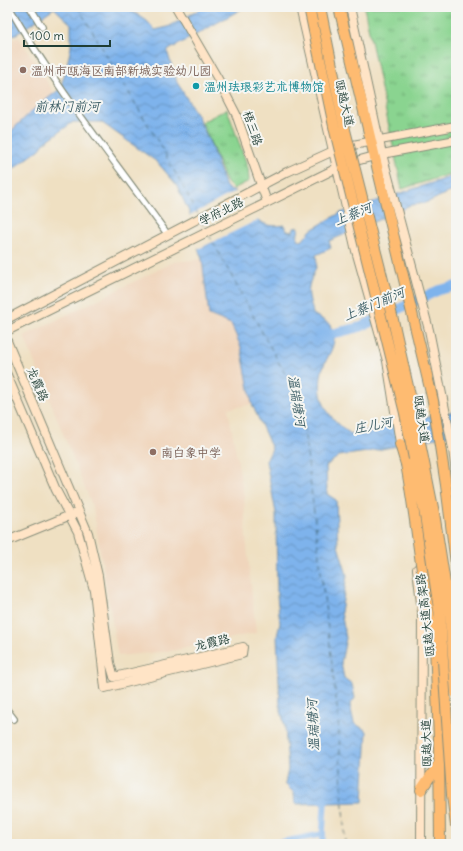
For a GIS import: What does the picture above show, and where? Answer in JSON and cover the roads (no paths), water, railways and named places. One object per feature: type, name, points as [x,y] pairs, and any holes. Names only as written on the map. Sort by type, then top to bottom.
[{"type":"highway","name":"瓯越大道高架路","points":[[309,7],[335,131],[405,413],[425,514],[438,608],[445,683],[452,795],[456,826]]},
{"type":"highway","name":"瓯越大道","points":[[312,7],[341,165],[354,198],[382,295],[404,388],[430,585],[436,660],[441,841]]},
{"type":"highway","name":"瓯越大道高架路","points":[[320,7],[345,130],[394,320],[434,513],[450,615],[456,693]]},
{"type":"highway","name":"瓯越大道","points":[[339,7],[358,86],[375,140],[389,218],[434,411],[456,564]]},
{"type":"highway","points":[[344,7],[354,52],[358,86]]},
{"type":"highway","points":[[400,444],[406,464],[417,523],[427,604],[445,683]]},
{"type":"highway","points":[[421,790],[440,762]]},
{"type":"highway","points":[[441,841],[448,844]]},
{"type":"street","points":[[9,7],[25,35],[56,80],[168,235]]},
{"type":"street","points":[[30,7],[42,27]]},
{"type":"street","points":[[300,7],[338,149]]},
{"type":"street","points":[[350,7],[375,140]]},
{"type":"street","name":"梧三路","points":[[177,10],[218,79],[236,114],[267,202]]},
{"type":"street","points":[[7,319],[251,191],[338,149],[375,140],[456,126]]},
{"type":"street","name":"学府北路","points":[[7,331],[341,165],[378,155],[456,140]]},
{"type":"street","points":[[378,155],[429,330],[450,434],[456,473]]},
{"type":"street","points":[[341,165],[356,251],[387,361],[412,523],[422,612],[421,844]]},
{"type":"street","name":"龙霞路","points":[[7,340],[88,533],[98,576],[110,663],[114,677],[243,647],[242,654],[105,688],[94,590],[78,532],[7,375]]},
{"type":"street","points":[[406,490],[420,515]]},
{"type":"street","points":[[7,542],[79,511]]},
{"type":"street","points":[[7,710],[14,719]]},
{"type":"water","points":[[7,7],[126,7],[147,21],[155,30],[168,27],[204,7],[245,7],[167,51],[177,82],[198,117],[210,143],[226,187],[231,191],[236,191],[250,212],[261,222],[267,225],[284,225],[287,231],[293,232],[294,228],[299,227],[297,239],[302,241],[311,230],[340,213],[456,175],[456,191],[447,193],[428,202],[409,205],[404,209],[329,241],[331,248],[316,255],[317,264],[309,286],[309,297],[313,314],[330,324],[334,339],[334,343],[322,371],[322,399],[330,414],[343,428],[351,434],[456,411],[456,434],[367,452],[339,456],[326,466],[327,494],[336,500],[338,546],[347,575],[341,612],[346,638],[341,663],[344,678],[352,684],[355,698],[350,705],[354,723],[367,731],[363,802],[295,804],[294,793],[285,784],[288,769],[285,727],[280,706],[277,636],[280,623],[277,596],[276,513],[266,461],[272,449],[252,404],[241,347],[231,324],[209,315],[202,259],[189,226],[190,214],[176,184],[157,162],[101,122],[73,122],[45,142],[40,149],[7,174],[7,135],[34,109],[60,89],[71,47],[71,24],[54,8],[18,33],[7,38]]},
{"type":"waterway","name":"上蔡门前河","points":[[320,337],[360,327],[439,290],[456,286]]},
{"type":"waterway","name":"温瑞塘河","points":[[322,844],[325,796]]},
{"type":"waterway","points":[[272,844],[323,834]]},
{"type":"place","name":"温州市瓯海区南部新城实验幼儿园","points":[[23,70]]},
{"type":"place","name":"温州珐琅彩艺术博物馆","points":[[196,86]]},
{"type":"place","name":"南白象中学","points":[[153,452]]},
{"type":"water label","name":"前林门前河","points":[[67,106]]},
{"type":"water label","name":"上蔡河","points":[[353,214]]},
{"type":"water label","name":"庄儿河","points":[[373,425]]}]
